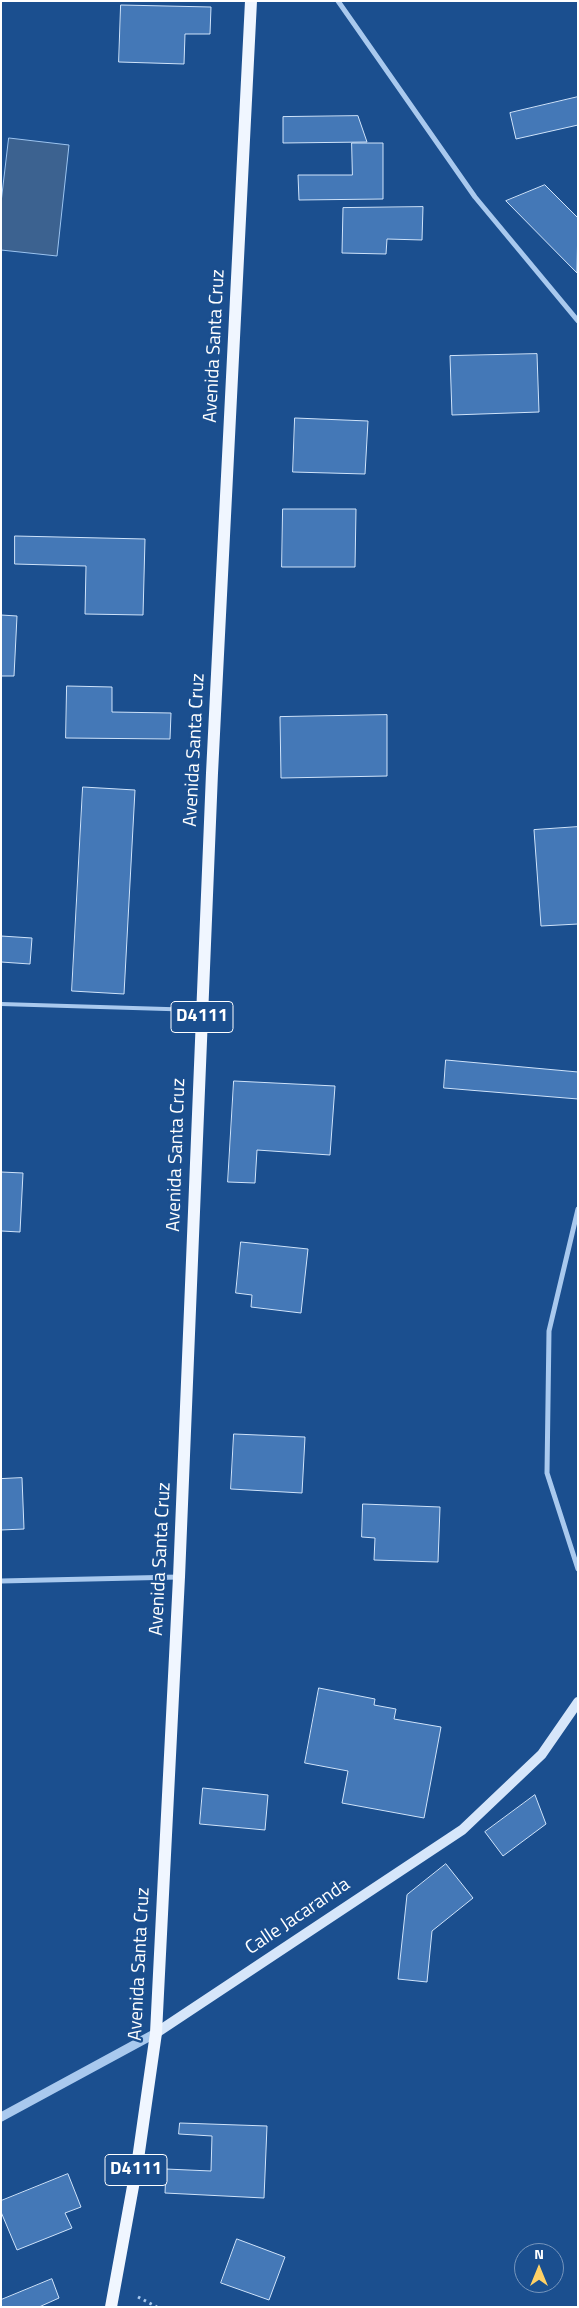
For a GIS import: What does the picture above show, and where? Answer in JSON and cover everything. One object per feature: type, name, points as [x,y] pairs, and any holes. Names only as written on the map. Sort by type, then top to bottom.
[{"type":"main road","name":"Avenida Santa Cruz","points":[[111,2307],[138,2159],[156,2033],[179,1577],[202,1010],[251,1]]},
{"type":"main road","name":"Calle Jacaranda","points":[[156,2033],[462,1830],[542,1754],[578,1702]]},
{"type":"street","points":[[338,1],[475,197],[578,320]]},
{"type":"street","points":[[578,1209],[549,1331],[547,1473],[578,1569]]},
{"type":"street","points":[[1,1581],[179,1577]]},
{"type":"street","name":"Calle Jacaranda","points":[[1,2117],[156,2033]]},
{"type":"lane","points":[[1,1004],[202,1010]]},
{"type":"water","points":[[9,138],[69,145],[57,256],[1,250],[1,203]]},
{"type":"building","points":[[121,5],[211,7],[210,34],[185,34],[184,64],[119,62]]},
{"type":"building","points":[[578,97],[578,125],[516,139],[510,113]]},
{"type":"building","points":[[358,116],[367,142],[283,143],[283,117]]},
{"type":"building","points":[[352,143],[383,143],[383,199],[299,200],[298,175],[352,175]]},
{"type":"building","points":[[545,185],[578,218],[577,273],[506,201]]},
{"type":"building","points":[[423,207],[422,240],[387,239],[386,254],[342,253],[343,208]]},
{"type":"building","points":[[537,354],[539,412],[452,415],[450,356]]},
{"type":"building","points":[[295,418],[368,421],[365,474],[293,472]]},
{"type":"building","points":[[283,509],[356,509],[355,567],[282,567]]},
{"type":"building","points":[[15,536],[145,539],[143,615],[85,614],[86,566],[15,564]]},
{"type":"building","points":[[1,615],[17,616],[14,676],[1,676]]},
{"type":"building","points":[[67,686],[112,687],[112,712],[171,713],[170,739],[66,738]]},
{"type":"building","points":[[387,715],[387,776],[281,778],[280,717]]},
{"type":"building","points":[[83,787],[135,790],[124,994],[72,991]]},
{"type":"building","points":[[578,827],[578,924],[541,926],[534,830]]},
{"type":"building","points":[[1,936],[32,938],[30,964],[1,962]]},
{"type":"building","points":[[446,1060],[578,1072],[578,1099],[444,1088]]},
{"type":"building","points":[[234,1081],[335,1086],[330,1155],[257,1150],[255,1183],[228,1182]]},
{"type":"building","points":[[1,1172],[23,1173],[20,1232],[1,1231]]},
{"type":"building","points":[[241,1242],[308,1249],[301,1313],[251,1307],[252,1295],[236,1293]]},
{"type":"building","points":[[234,1434],[305,1437],[302,1493],[231,1489]]},
{"type":"building","points":[[22,1478],[24,1529],[1,1530],[1,1479]]},
{"type":"building","points":[[363,1504],[440,1507],[438,1562],[374,1560],[375,1538],[362,1537]]},
{"type":"building","points":[[319,1688],[375,1699],[374,1705],[396,1709],[394,1719],[441,1727],[424,1818],[342,1803],[348,1771],[305,1763]]},
{"type":"building","points":[[203,1788],[268,1795],[265,1830],[200,1824]]},
{"type":"building","points":[[535,1795],[546,1824],[503,1856],[485,1832]]},
{"type":"building","points":[[446,1864],[473,1898],[432,1931],[427,1982],[398,1979],[407,1895]]},
{"type":"building","points":[[180,2123],[267,2126],[264,2198],[165,2193],[166,2169],[211,2171],[212,2136],[179,2134]]},
{"type":"building","points":[[68,2174],[81,2207],[65,2213],[72,2228],[17,2250],[1,2212],[1,2201]]},
{"type":"building","points":[[237,2239],[285,2257],[269,2300],[221,2283]]},
{"type":"building","points":[[52,2279],[59,2298],[39,2307],[1,2307],[1,2300]]}]
